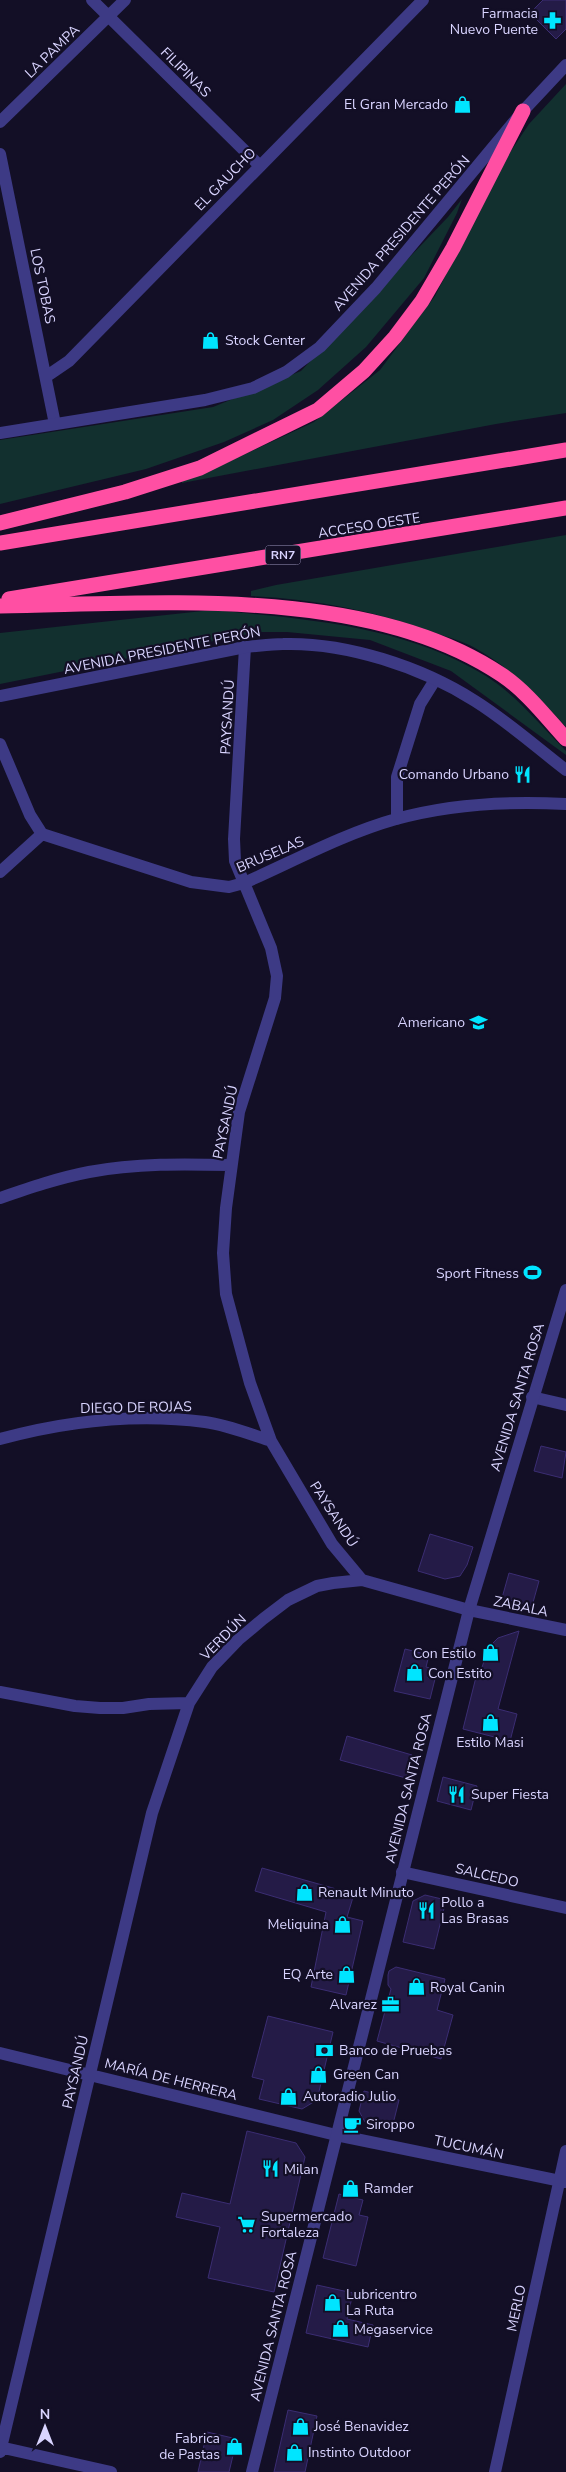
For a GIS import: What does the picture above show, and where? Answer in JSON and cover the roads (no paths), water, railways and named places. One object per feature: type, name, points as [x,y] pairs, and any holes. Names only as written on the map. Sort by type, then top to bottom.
[{"type":"highway","points":[[0,523],[125,492],[200,468],[318,410],[364,371],[395,337],[422,301],[453,248],[523,111]]},
{"type":"highway","points":[[0,543],[566,450]]},
{"type":"highway","name":"ACCESO OESTE","points":[[0,600],[566,508]]},
{"type":"highway","points":[[0,606],[191,604],[279,608],[371,622],[410,632],[444,645],[502,675],[521,690],[566,739]]},
{"type":"street","name":"FILIPINAS","points":[[92,0],[259,165]]},
{"type":"street","name":"LA PAMPA","points":[[0,122],[125,0]]},
{"type":"street","name":"EL GAUCHO","points":[[47,376],[69,361],[259,165],[423,0]]},
{"type":"street","name":"AVENIDA PRESIDENTE PERÓN","points":[[0,433],[205,400],[253,388],[286,372],[320,347],[376,288],[523,111],[566,65]]},
{"type":"street","name":"LOS TOBAS","points":[[0,154],[47,376],[55,424]]},
{"type":"street","name":"AVENIDA PRESIDENTE PERÓN","points":[[0,696],[245,647],[283,644],[344,649],[385,660],[435,680],[475,700],[566,770]]},
{"type":"street","name":"PAYSANDÚ","points":[[245,647],[234,839],[236,861],[271,948],[277,976],[275,998],[239,1112],[231,1165],[223,1253],[226,1294],[250,1383],[271,1441],[332,1544],[362,1580]]},
{"type":"street","points":[[397,819],[397,777],[420,704],[435,680]]},
{"type":"street","points":[[0,744],[30,815],[42,834],[0,872]]},
{"type":"street","name":"BRUSELAS","points":[[42,834],[191,882],[229,886],[244,883],[366,829],[397,819],[451,808],[496,804],[566,804]]},
{"type":"street","points":[[0,1198],[48,1182],[122,1167],[162,1164],[231,1165]]},
{"type":"street","name":"AVENIDA SANTA ROSA","points":[[252,2472],[469,1610],[566,1290]]},
{"type":"street","points":[[532,1397],[566,1405]]},
{"type":"street","name":"DIEGO DE ROJAS","points":[[0,1439],[42,1427],[90,1421],[166,1420],[206,1422],[271,1441]]},
{"type":"street","name":"VERDÚN","points":[[189,1703],[212,1667],[231,1647],[262,1619],[288,1600],[317,1586],[362,1580],[469,1610]]},
{"type":"street","name":"ZABALA","points":[[469,1610],[566,1630]]},
{"type":"street","points":[[0,1692],[75,1706],[100,1708],[189,1703]]},
{"type":"street","name":"PAYSANDÚ","points":[[0,2449],[152,1814],[189,1703]]},
{"type":"street","name":"SALCEDO","points":[[402,1872],[566,1908]]},
{"type":"street","name":"MARÍA DE HERRERA","points":[[0,2053],[336,2135]]},
{"type":"street","name":"TUCUMÁN","points":[[336,2135],[563,2181]]},
{"type":"street","name":"MERLO","points":[[495,2472],[563,2181],[566,2151]]},
{"type":"street","points":[[0,2449],[111,2472]]},
{"type":"place","name":"Farmacia Nuevo Puente","points":[[552,21]]},
{"type":"place","name":"El Gran Mercado","points":[[462,104]]},
{"type":"place","name":"Stock Center","points":[[211,340]]},
{"type":"place","name":"Comando Urbano","points":[[523,774]]},
{"type":"place","name":"Americano","points":[[479,1022]]},
{"type":"place","name":"Sport Fitness","points":[[533,1273]]},
{"type":"place","name":"Con Estilo","points":[[490,1653]]},
{"type":"place","name":"Con Estito","points":[[414,1673]]},
{"type":"place","name":"Estilo Masi","points":[[490,1722]]},
{"type":"place","name":"Super Fiesta","points":[[457,1794]]},
{"type":"place","name":"Renault Minuto","points":[[304,1892]]},
{"type":"place","name":"Pollo a Las Brasas","points":[[427,1910]]},
{"type":"place","name":"Meliquina","points":[[343,1924]]},
{"type":"place","name":"EQ Arte","points":[[347,1974]]},
{"type":"place","name":"Royal Canin","points":[[416,1987]]},
{"type":"place","name":"Alvarez","points":[[391,2004]]},
{"type":"place","name":"Banco de Pruebas","points":[[325,2050]]},
{"type":"place","name":"Green Can","points":[[319,2074]]},
{"type":"place","name":"Autoradio Julio","points":[[289,2096]]},
{"type":"place","name":"Siroppo","points":[[352,2124]]},
{"type":"place","name":"Milan","points":[[270,2169]]},
{"type":"place","name":"Ramder","points":[[350,2188]]},
{"type":"place","name":"Supermercado Fortaleza","points":[[247,2224]]},
{"type":"place","name":"Lubricentro La Ruta","points":[[332,2302]]},
{"type":"place","name":"Megaservice","points":[[340,2329]]},
{"type":"place","name":"José Benavidez","points":[[300,2426]]},
{"type":"place","name":"Fabrica de Pastas","points":[[234,2446]]},
{"type":"place","name":"Instinto Outdoor","points":[[294,2452]]}]
